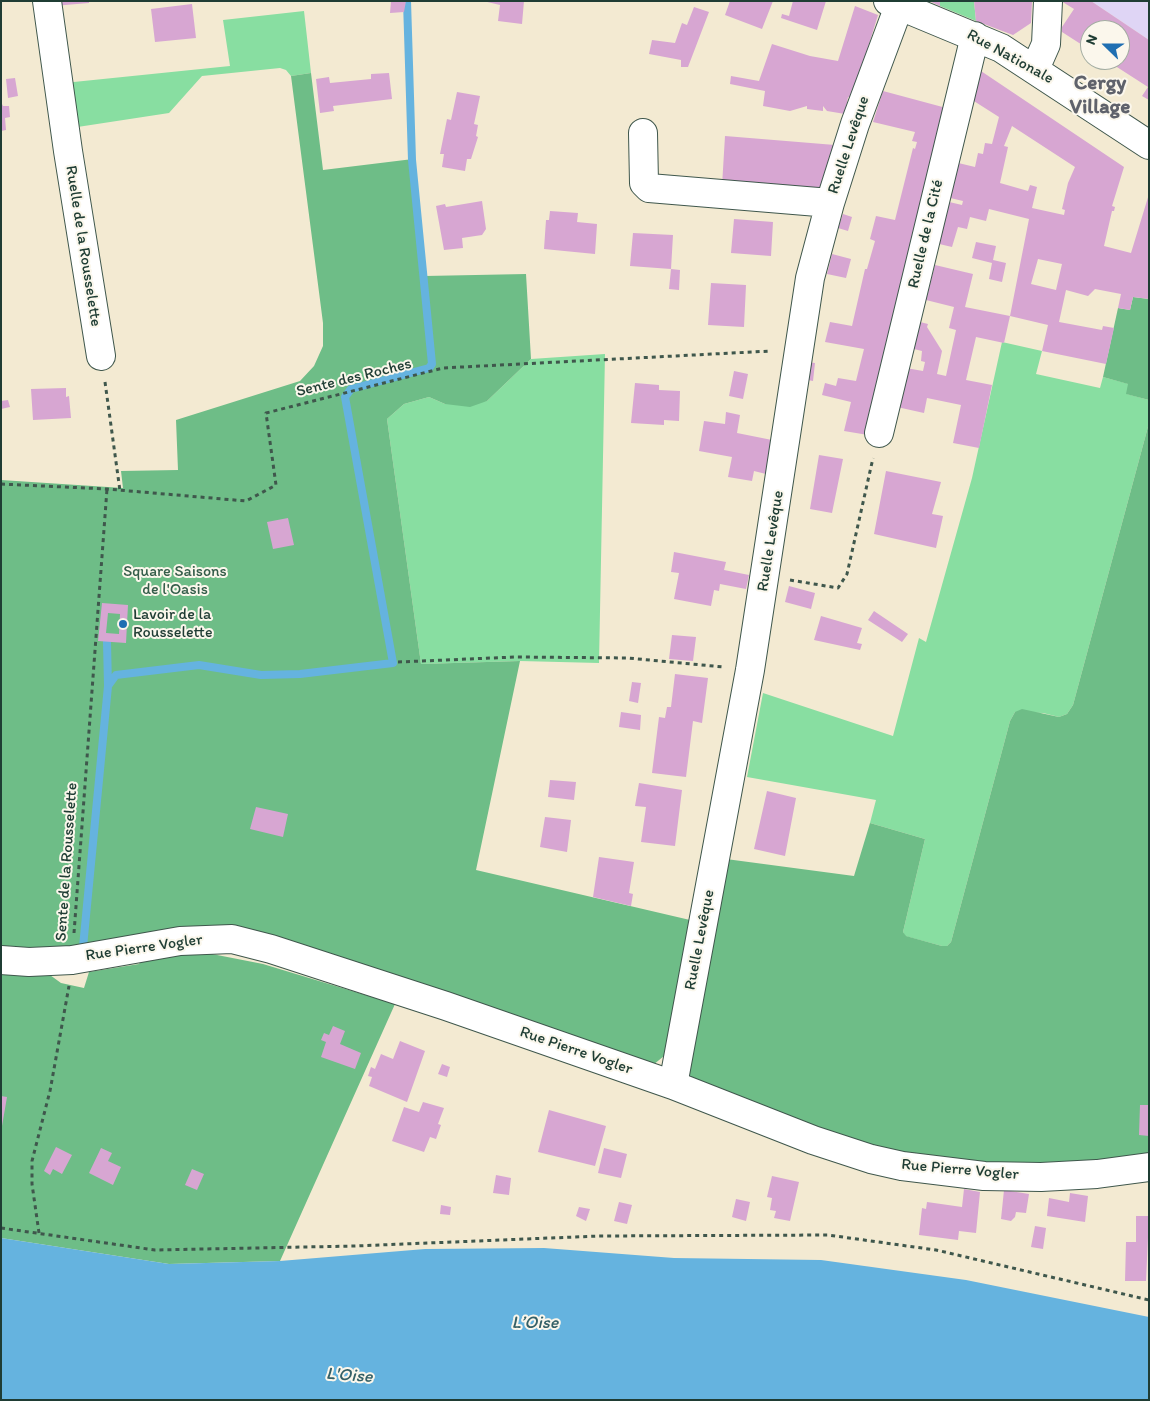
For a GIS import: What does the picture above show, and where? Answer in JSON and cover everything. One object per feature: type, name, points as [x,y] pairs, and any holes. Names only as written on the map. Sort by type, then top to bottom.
[{"type":"street","name":"Ruelle de la Rousselette","points":[[46,1],[101,356]]},
{"type":"street","points":[[1034,69],[1046,44],[1048,1]]},
{"type":"street","name":"Rue Nationale","points":[[894,4],[974,36],[1034,69],[1149,145]]},
{"type":"street","name":"Ruelle Levêque","points":[[673,1085],[766,576],[810,278],[830,203],[894,4]]},
{"type":"street","name":"Ruelle de la Cité","points":[[879,433],[974,36]]},
{"type":"street","points":[[643,133],[644,183],[649,188],[830,203]]},
{"type":"street","name":"Rue Pierre Vogler","points":[[1,960],[29,962],[72,960],[180,941],[232,939],[271,949],[446,1006],[673,1085],[813,1140],[870,1159],[902,1166],[984,1176],[1041,1177],[1097,1174],[1149,1167]]},
{"type":"path","name":"Sente des Roches","points":[[1,484],[246,501],[276,485],[266,413],[443,368],[799,350]]},
{"type":"path","points":[[101,356],[120,491]]},
{"type":"path","points":[[766,576],[838,588],[846,574],[879,433]]},
{"type":"path","name":"Sente de la Rousselette","points":[[39,1232],[32,1184],[32,1160],[50,1091],[72,960],[108,490]]},
{"type":"path","points":[[398,662],[516,657],[628,658],[750,670]]},
{"type":"path","points":[[1,1228],[156,1250],[355,1246],[600,1236],[828,1235],[936,1250],[1149,1300]]},
{"type":"shaded area","points":[[1091,1],[1149,1],[1149,40],[1130,27],[1130,20],[1119,20]]},
{"type":"green space","points":[[940,1],[974,1],[976,21],[940,6]]},
{"type":"green space","points":[[304,11],[311,73],[291,76],[286,70],[280,68],[202,76],[169,113],[71,128],[64,83],[230,66],[223,20]]},
{"type":"green space","name":"Square Saisons de l'Oasis","points":[[311,73],[323,170],[413,159],[425,276],[526,274],[531,359],[487,401],[470,407],[445,404],[429,397],[404,404],[387,419],[421,664],[520,661],[476,870],[690,920],[664,1056],[653,1065],[331,957],[114,944],[1,951],[1,480],[123,488],[121,471],[178,470],[176,420],[300,381],[314,366],[323,346],[323,323],[291,76]]},
{"type":"green space","points":[[1133,297],[1149,299],[1149,400],[1126,394],[1128,384],[1103,377],[1118,308],[1130,310]]},
{"type":"green space","points":[[1002,342],[1042,351],[1036,374],[1100,388],[1103,377],[1129,384],[1127,394],[1149,400],[1149,423],[1073,705],[1067,714],[1059,717],[1043,713],[1015,712],[1010,721],[951,942],[947,946],[942,946],[905,936],[903,932],[925,839],[870,823],[876,800],[747,777],[763,693],[893,736],[919,638],[926,642],[972,478]]},
{"type":"green space","points":[[605,354],[599,663],[520,661],[421,664],[387,419],[404,404],[429,397],[445,404],[487,401],[531,359]]},
{"type":"green space","points":[[1149,423],[1149,1156],[1114,1161],[976,1163],[887,1155],[686,1079],[726,859],[854,876],[870,823],[925,839],[903,932],[906,936],[942,946],[947,946],[951,942],[1010,721],[1015,712],[1022,709],[1059,717],[1067,714],[1073,705]]},
{"type":"green space","points":[[178,953],[212,954],[263,964],[395,1004],[280,1261],[169,1264],[1,1238],[1,971],[43,970],[61,983],[84,988],[89,972],[139,964],[142,958]]},
{"type":"water","name":"L’Oise","points":[[1,1238],[169,1264],[280,1261],[425,1249],[544,1248],[674,1258],[821,1260],[966,1280],[1149,1317],[1149,1400],[1,1400]]},
{"type":"building","points":[[52,1],[89,1],[89,3],[53,6]]},
{"type":"building","points":[[391,1],[406,1],[404,12],[390,13]]},
{"type":"building","points":[[483,1],[524,1],[522,24],[498,21],[500,5]]},
{"type":"building","points":[[730,1],[773,1],[762,29],[725,15]]},
{"type":"building","points":[[793,1],[826,1],[817,30],[781,18],[782,14],[789,16]]},
{"type":"building","points":[[929,1],[940,1],[940,6]]},
{"type":"building","points":[[974,1],[1032,1],[1031,23],[1013,35],[976,21]]},
{"type":"building","points":[[1061,1],[1091,1],[1119,20],[1080,20],[1080,44],[1062,32],[1062,27],[1074,9]]},
{"type":"building","points":[[192,4],[196,38],[155,42],[151,9]]},
{"type":"building","points":[[855,6],[878,15],[852,99],[848,97],[845,114],[827,111],[823,106],[823,111],[807,109],[807,106],[790,111],[763,106],[765,91],[730,84],[731,76],[759,81],[772,44],[810,56],[838,61]]},
{"type":"building","points":[[694,7],[709,12],[688,67],[681,67],[681,60],[649,54],[652,40],[675,43],[682,23],[687,25]]},
{"type":"building","points":[[1130,27],[1149,40],[1149,100],[1142,96],[1148,87],[1122,70],[1130,70]]},
{"type":"building","points":[[975,67],[1124,167],[1112,206],[1115,207],[1114,211],[1112,211],[1104,246],[1131,253],[1149,194],[1149,299],[1133,297],[1130,310],[1118,308],[1121,294],[1095,289],[1088,296],[1066,290],[1059,322],[1102,330],[1103,326],[1114,328],[1106,364],[1042,351],[1048,325],[1010,316],[1029,219],[989,209],[986,221],[970,217],[967,229],[958,227],[952,247],[935,243],[945,201],[962,205],[963,201],[946,197],[950,161],[975,167],[978,153],[983,154],[985,143],[992,144],[999,117],[966,96]],"holes":[[[1012,126],[1075,167],[1068,183],[1062,209],[1065,210],[1064,215],[1032,208],[1037,187],[1030,185],[1028,191],[1000,183],[1008,147],[1004,146]],[[1038,259],[1062,264],[1056,290],[1031,284]]]},
{"type":"building","points":[[389,73],[392,99],[333,106],[334,111],[320,113],[316,79],[329,77],[330,83],[371,79],[371,74]]},
{"type":"building","points":[[15,78],[18,96],[8,98],[6,79]]},
{"type":"building","points":[[883,91],[950,109],[868,435],[844,431],[851,402],[822,395],[825,383],[836,386],[838,378],[856,381],[864,349],[825,342],[830,322],[852,326],[865,269],[867,269],[875,241],[870,239],[876,216],[895,220],[913,148],[915,149],[917,142],[912,141],[915,132],[873,122]]},
{"type":"building","points":[[457,92],[480,96],[474,124],[478,125],[476,136],[478,137],[471,159],[467,159],[465,171],[442,167],[444,154],[440,154],[447,119],[451,120]]},
{"type":"building","points":[[1,102],[3,106],[9,106],[10,117],[5,118],[6,130],[1,131]]},
{"type":"building","points":[[725,136],[835,145],[822,193],[722,186]]},
{"type":"building","points":[[482,201],[486,229],[482,235],[462,238],[463,248],[444,250],[436,206],[445,204],[446,207]]},
{"type":"building","points":[[550,211],[578,213],[577,222],[597,224],[595,254],[544,249],[546,220],[549,220]]},
{"type":"building","points":[[843,214],[852,217],[848,231],[838,228]]},
{"type":"building","points":[[734,219],[773,222],[771,256],[731,253]]},
{"type":"building","points":[[633,233],[673,235],[671,269],[630,266]]},
{"type":"building","points":[[976,242],[996,246],[993,260],[1006,263],[1002,282],[989,279],[992,263],[972,258]]},
{"type":"building","points":[[832,254],[851,259],[846,278],[827,274]]},
{"type":"building","points":[[935,265],[973,274],[965,307],[1010,316],[1004,343],[976,337],[966,380],[992,385],[979,448],[953,443],[961,405],[927,398],[924,413],[897,407],[906,368],[923,371],[925,362],[921,361],[922,351],[910,348],[916,321],[928,324],[927,327],[942,351],[937,374],[946,376],[956,330],[949,328],[954,307],[926,300]]},
{"type":"building","points":[[671,269],[680,270],[679,290],[669,289]]},
{"type":"building","points":[[711,283],[746,285],[744,327],[708,325]]},
{"type":"building","points":[[806,362],[815,363],[813,381],[803,379]]},
{"type":"building","points":[[734,371],[748,374],[743,399],[729,396]]},
{"type":"building","points":[[635,383],[659,385],[659,390],[680,391],[679,421],[664,420],[664,425],[631,423]]},
{"type":"building","points":[[66,388],[66,397],[69,396],[71,418],[33,420],[31,389]]},
{"type":"building","points":[[8,400],[10,407],[1,409],[1,401]]},
{"type":"building","points":[[726,412],[740,415],[737,433],[772,440],[766,474],[754,471],[752,481],[728,477],[732,457],[699,451],[704,421],[725,424]]},
{"type":"building","points":[[819,455],[843,459],[832,513],[810,509]]},
{"type":"building","points":[[886,471],[941,482],[932,514],[943,516],[936,548],[874,534]]},
{"type":"building","points":[[288,518],[294,545],[273,549],[267,522]]},
{"type":"building","points":[[674,552],[726,562],[724,570],[749,575],[746,589],[720,584],[719,591],[714,590],[711,606],[674,599],[679,573],[671,572]]},
{"type":"building","points":[[789,586],[815,593],[811,609],[785,602]]},
{"type":"building","name":"Lavoir de la Rousselette","points":[[102,603],[128,605],[126,643],[98,641]],"holes":[[[108,613],[120,614],[119,634],[106,633]]]},
{"type":"building","points":[[874,611],[908,634],[902,642],[868,620]]},
{"type":"building","points":[[821,616],[862,628],[857,643],[862,644],[860,650],[814,640]]},
{"type":"building","points":[[672,635],[696,637],[693,661],[669,659]]},
{"type":"building","points":[[675,674],[708,678],[702,723],[693,721],[686,777],[652,773],[659,717],[665,718],[667,707],[671,707]]},
{"type":"building","points":[[632,682],[641,683],[638,703],[629,701]]},
{"type":"building","points":[[621,712],[641,715],[640,730],[619,727]]},
{"type":"building","points":[[550,780],[576,782],[574,800],[548,797]]},
{"type":"building","points":[[639,783],[682,790],[675,846],[641,842],[646,807],[635,806]]},
{"type":"building","points":[[767,791],[796,798],[785,856],[754,849]]},
{"type":"building","points":[[256,807],[288,814],[283,837],[250,829]]},
{"type":"building","points":[[545,817],[571,820],[567,852],[540,847]]},
{"type":"building","points":[[599,857],[634,862],[629,893],[633,894],[631,906],[593,897]]},
{"type":"building","points":[[333,1026],[345,1031],[340,1044],[361,1053],[355,1069],[321,1057],[326,1042],[321,1040],[324,1033],[329,1035]]},
{"type":"building","points":[[400,1041],[425,1051],[407,1102],[369,1086],[372,1077],[368,1076],[371,1067],[375,1069],[381,1054],[393,1059]]},
{"type":"building","points":[[442,1064],[450,1067],[447,1077],[438,1074]]},
{"type":"building","points":[[1,1096],[7,1097],[2,1126],[1,1126]]},
{"type":"building","points":[[423,1102],[444,1108],[438,1124],[441,1125],[436,1139],[430,1137],[424,1152],[392,1141],[404,1107],[419,1112]]},
{"type":"building","points":[[1140,1105],[1149,1105],[1149,1136],[1139,1135]]},
{"type":"building","points":[[549,1110],[606,1126],[595,1166],[538,1152]]},
{"type":"building","points":[[56,1147],[72,1155],[62,1174],[53,1169],[50,1175],[44,1171]]},
{"type":"building","points":[[101,1148],[112,1153],[108,1161],[121,1167],[113,1185],[89,1173]]},
{"type":"building","points":[[604,1148],[627,1154],[621,1178],[598,1173]]},
{"type":"building","points":[[192,1169],[204,1174],[197,1190],[185,1185]]},
{"type":"building","points":[[496,1175],[511,1178],[509,1195],[493,1193]]},
{"type":"building","points":[[772,1176],[799,1182],[790,1221],[774,1218],[776,1211],[770,1210],[772,1198],[767,1197]]},
{"type":"building","points":[[964,1189],[980,1192],[976,1233],[959,1231],[958,1240],[919,1235],[922,1208],[926,1209],[927,1202],[962,1207]]},
{"type":"building","points":[[1004,1190],[1029,1194],[1026,1213],[1016,1212],[1015,1217],[1011,1221],[1001,1219]]},
{"type":"building","points":[[1070,1193],[1088,1196],[1085,1222],[1047,1216],[1049,1198],[1069,1202]]},
{"type":"building","points":[[736,1199],[750,1202],[746,1221],[732,1217]]},
{"type":"building","points":[[619,1202],[632,1205],[627,1224],[614,1221]]},
{"type":"building","points":[[441,1205],[451,1207],[450,1215],[440,1214]]},
{"type":"building","points":[[579,1207],[590,1209],[586,1221],[576,1216]]},
{"type":"building","points":[[1136,1216],[1149,1216],[1146,1281],[1125,1281],[1126,1242],[1136,1242]]},
{"type":"building","points":[[1035,1226],[1046,1228],[1043,1249],[1031,1247]]},
{"type":"waterway","points":[[83,947],[108,686],[116,675],[199,665],[261,675],[300,674],[393,663],[345,397],[351,389],[429,368],[432,364],[412,160],[407,1]]},
{"type":"waterway","points":[[107,642],[108,686]]},
{"type":"place","name":"Lavoir de la Rousselette","points":[[123,624]]},
{"type":"district","name":"Cergy Village","points":[[1100,96]]},
{"type":"water label","name":"L'Oise","points":[[349,1376]]}]
